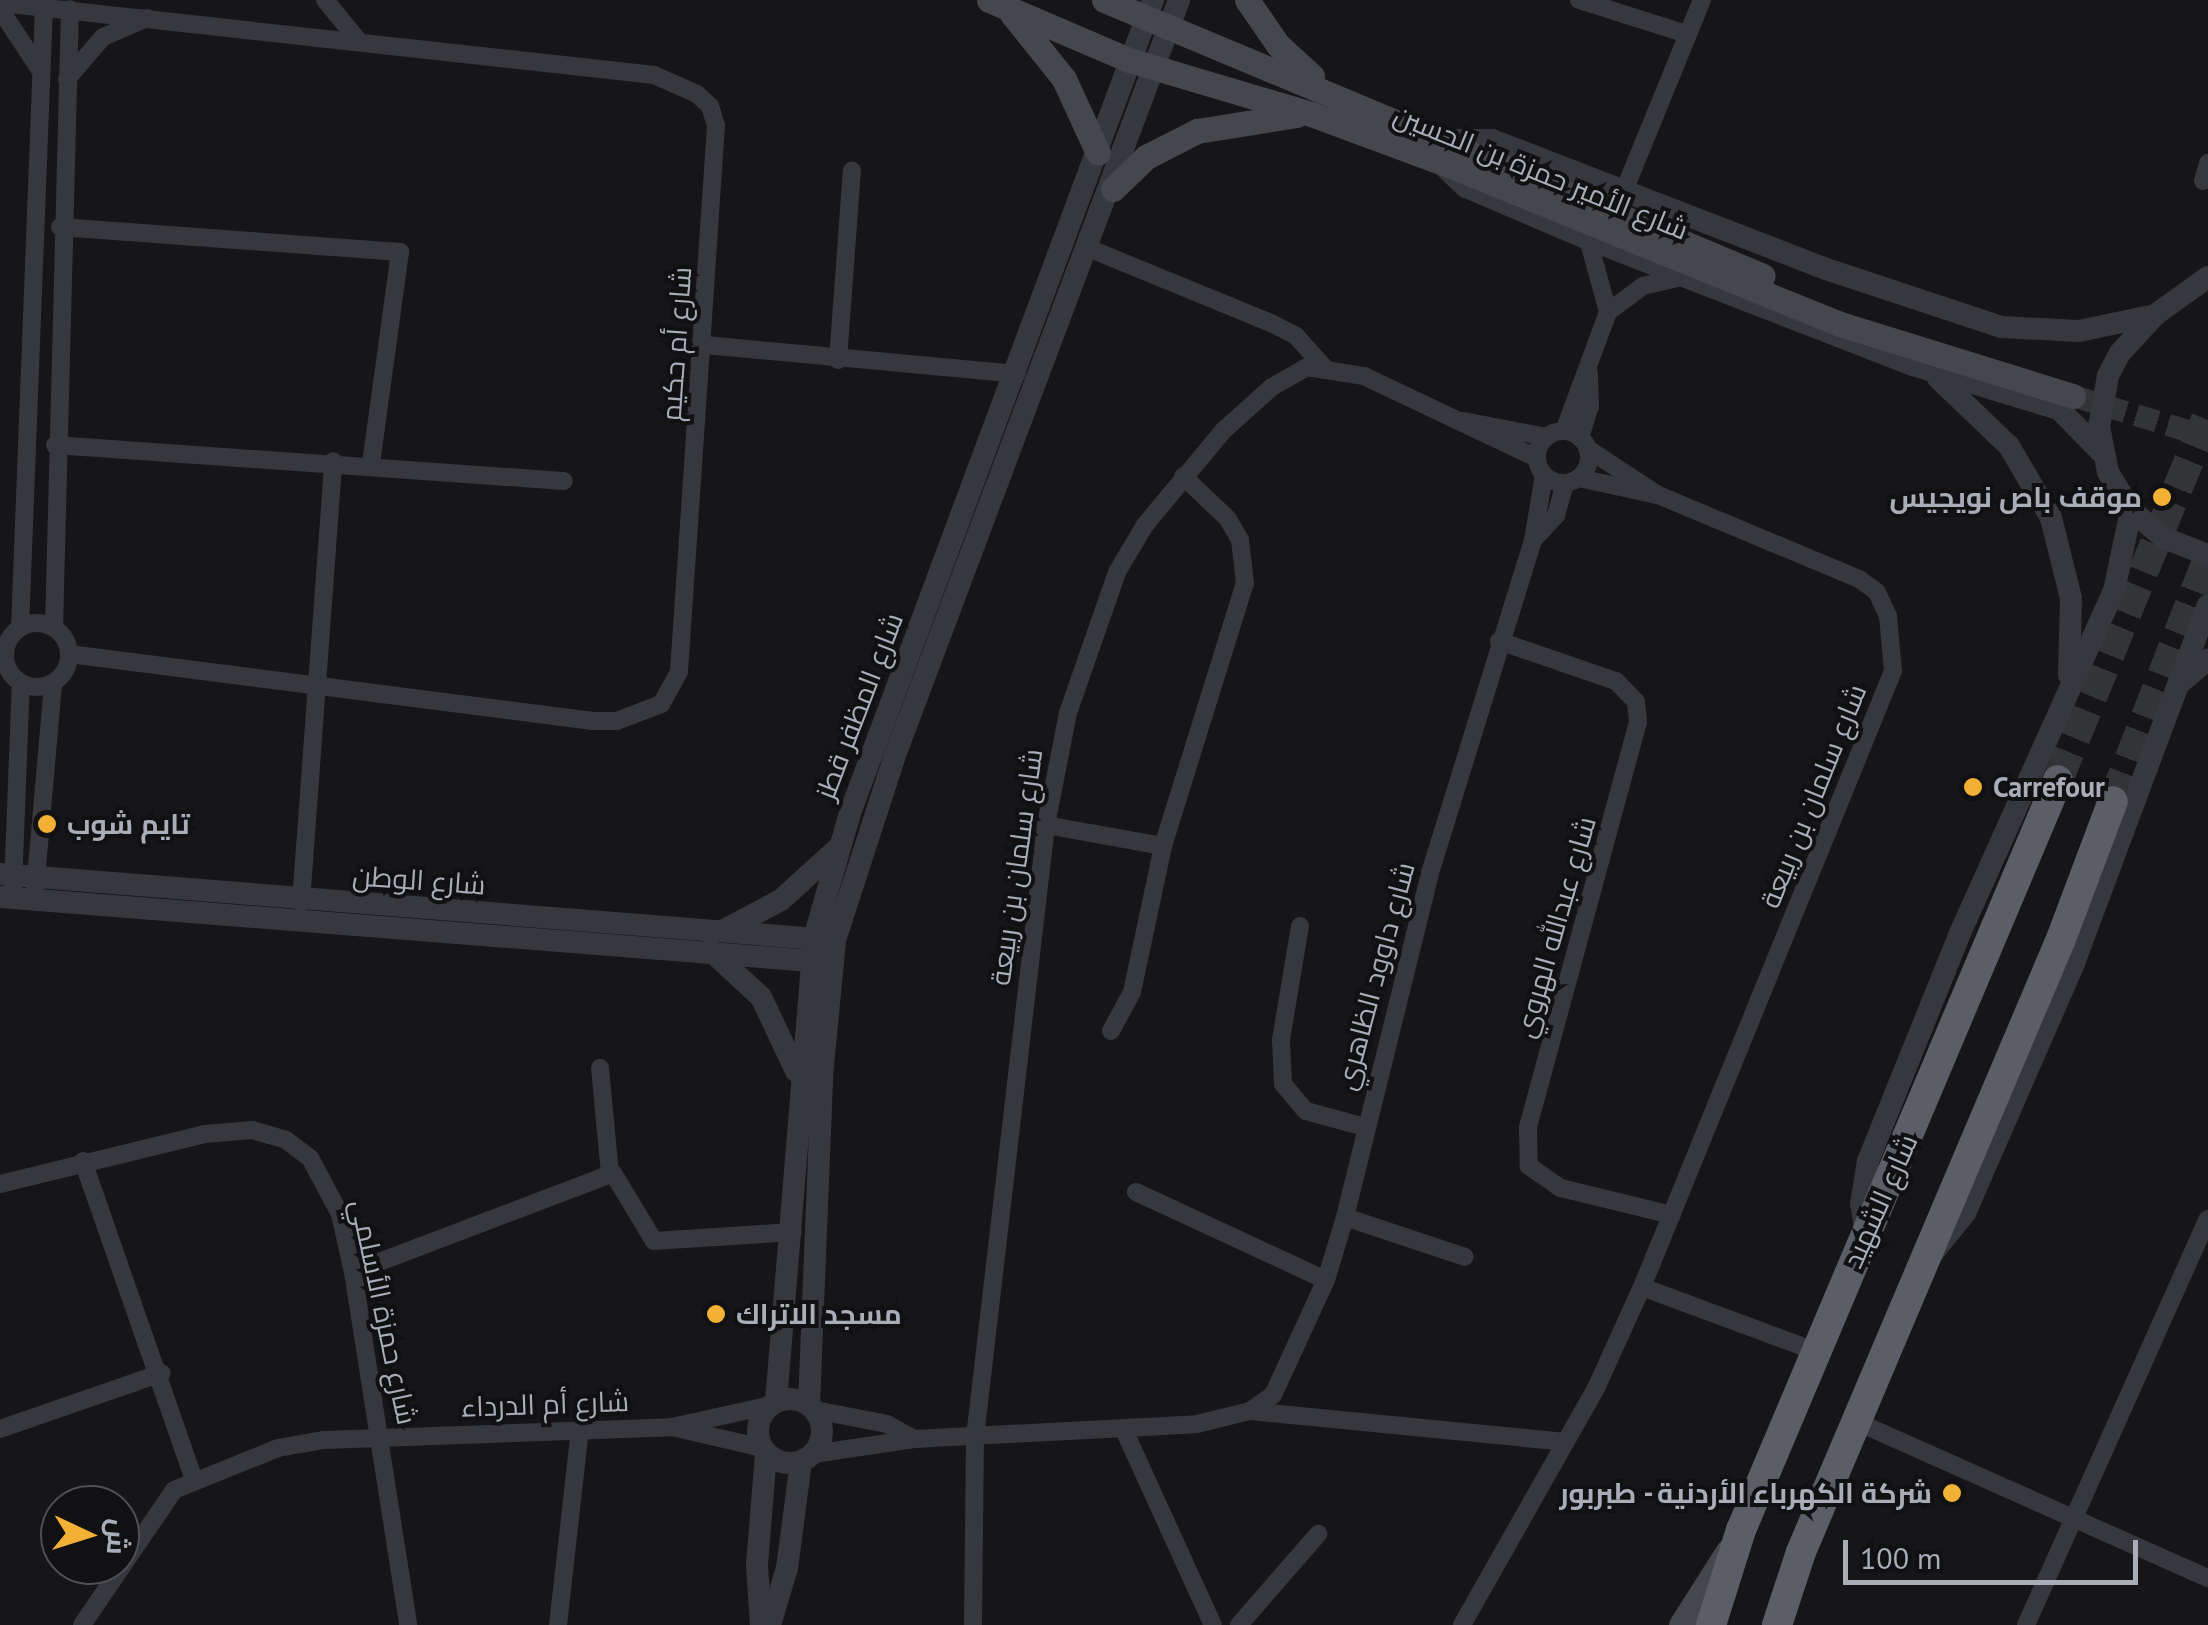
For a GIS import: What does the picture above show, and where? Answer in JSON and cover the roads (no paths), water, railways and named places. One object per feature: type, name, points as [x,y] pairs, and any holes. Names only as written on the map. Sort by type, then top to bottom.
[{"type":"highway","name":"شارع الشهيد","points":[[1711,1625],[1741,1530],[2058,780]]},
{"type":"highway","points":[[1778,1625],[1855,1421],[2061,939],[2112,801]]},
{"type":"main road","name":"شارع الأمير حمزة بن الحسين","points":[[1104,0],[1156,14],[1323,86],[1444,151],[1840,324],[2074,388]]},
{"type":"main road","points":[[1247,0],[1278,45],[1323,86]]},
{"type":"main road","name":"شارع الأمير حمزة بن الحسين","points":[[997,4],[1141,64],[1444,151]]},
{"type":"main road","points":[[997,4],[1064,78],[1098,153]]},
{"type":"main road","points":[[1113,189],[1146,156],[1197,131],[1312,114]]},
{"type":"main road","points":[[1681,1625],[1741,1530]]},
{"type":"street","points":[[325,0],[357,39]]},
{"type":"street","points":[[1141,64],[1156,14],[1179,0]]},
{"type":"street","points":[[1578,0],[1686,34]]},
{"type":"street","points":[[1624,191],[1702,0]]},
{"type":"street","points":[[0,6],[41,70]]},
{"type":"street","name":"شارع أم حكيم","points":[[0,6],[154,16],[654,75],[682,85],[710,106],[716,126],[705,345],[679,672],[661,704],[616,720],[593,721],[69,654]]},
{"type":"street","points":[[44,7],[20,628],[3,650],[12,675],[22,683],[52,683]]},
{"type":"street","points":[[16,887],[52,683],[69,654],[54,628],[60,228],[70,8]]},
{"type":"street","points":[[66,79],[103,37],[154,16]]},
{"type":"street","name":"شارع المظفر قطز","points":[[773,1404],[793,1232],[799,1079],[839,846],[1098,153],[1141,64]]},
{"type":"street","name":"شارع المظفر قطز","points":[[812,1407],[822,950],[1113,189],[1141,64]]},
{"type":"street","points":[[2208,294],[2164,310],[2078,332],[2001,326],[1826,269],[1492,140],[1444,151],[1466,187],[1912,365],[2060,409],[2101,452],[2131,510],[2164,538],[2208,555]]},
{"type":"street","points":[[838,360],[852,171]]},
{"type":"street","points":[[60,228],[400,252],[371,464]]},
{"type":"street","points":[[1570,439],[1590,406],[1589,372],[1608,312],[1588,238]]},
{"type":"street","points":[[1088,248],[1271,323],[1304,343],[1323,366]]},
{"type":"street","points":[[1608,312],[1643,286],[1684,276]]},
{"type":"street","points":[[2101,452],[2108,376],[2164,310],[2208,277]]},
{"type":"street","points":[[705,345],[1017,374]]},
{"type":"street","points":[[1912,365],[1952,386],[2033,478],[2065,557],[2071,598],[2068,689]]},
{"type":"street","name":"شارع سلمان بن ربيعة","points":[[973,1625],[975,1437],[1046,824],[1068,713],[1096,620],[1129,546],[1183,476],[1272,388],[1323,366],[1364,376],[1461,421],[1572,481],[1658,495]]},
{"type":"street","name":"شارع سلمان بن ربيعة","points":[[1461,421],[1570,439],[1658,495],[1859,579],[1877,592],[1895,642],[1880,707],[1642,1287],[1565,1442],[1462,1625]]},
{"type":"street","name":"شارع داوود الظاهري","points":[[1250,1411],[1288,1371],[1326,1280],[1345,1218],[1430,873],[1533,540],[1540,467],[1570,439]]},
{"type":"street","name":"شارع داوود الظاهري","points":[[1533,540],[1556,515],[1572,481],[1570,439]]},
{"type":"street","points":[[56,445],[333,461],[564,481]]},
{"type":"street","points":[[301,902],[333,461]]},
{"type":"street","points":[[1111,1030],[1132,992],[1163,846],[1245,584],[1240,540],[1228,519],[1183,476]]},
{"type":"street","points":[[1866,1234],[1868,1161],[2068,689],[2122,572],[2131,510]]},
{"type":"street","points":[[1920,1262],[1964,1213],[2101,898],[2208,606]]},
{"type":"street","points":[[20,628],[54,628]]},
{"type":"street","name":"شارع عبدالله الهروي","points":[[1499,641],[1616,681],[1636,702],[1638,722],[1528,1127],[1529,1166],[1561,1188],[1672,1216]]},
{"type":"street","points":[[2181,682],[2208,660]]},
{"type":"street","points":[[16,887],[22,683]]},
{"type":"street","points":[[1046,824],[1163,846]]},
{"type":"street","points":[[799,1079],[761,998],[716,940],[782,900],[839,846]]},
{"type":"street","name":"شارع الوطن","points":[[16,887],[716,940]]},
{"type":"street","name":"شارع الوطن","points":[[16,887],[301,902],[822,950]]},
{"type":"street","points":[[1300,926],[1281,1040],[1283,1084],[1306,1112],[1365,1127]]},
{"type":"street","points":[[600,1068],[610,1174]]},
{"type":"street","name":"شارع حمزة الأسلمي","points":[[0,1184],[205,1134],[252,1130],[286,1140],[326,1178],[354,1272],[408,1625]]},
{"type":"street","points":[[83,1161],[162,1373],[194,1477]]},
{"type":"street","points":[[354,1272],[610,1174],[621,1179],[654,1241],[793,1232]]},
{"type":"street","points":[[1136,1192],[1326,1280]]},
{"type":"street","points":[[1345,1218],[1465,1257]]},
{"type":"street","points":[[2026,1625],[2208,1219]]},
{"type":"street","points":[[1642,1287],[1816,1351]]},
{"type":"street","points":[[0,1429],[162,1373]]},
{"type":"street","points":[[760,1625],[757,1566],[764,1450],[760,1420],[773,1404],[812,1407],[886,1424],[914,1439]]},
{"type":"street","name":"شارع أم الدرداء","points":[[82,1625],[158,1508],[194,1477],[278,1448],[382,1438],[672,1427],[773,1404]]},
{"type":"street","points":[[770,1625],[787,1568],[807,1458],[823,1432],[812,1407]]},
{"type":"street","points":[[764,1450],[789,1464],[914,1439],[1124,1430],[1250,1411],[1565,1442]]},
{"type":"street","points":[[1855,1421],[2208,1578]]},
{"type":"street","name":"شارع أم الدرداء","points":[[672,1427],[764,1450]]},
{"type":"street","points":[[558,1625],[580,1430]]},
{"type":"street","points":[[1124,1430],[1213,1625]]},
{"type":"street","points":[[1240,1625],[1318,1534]]},
{"type":"tunnel","points":[[2073,396],[2208,437]]},
{"type":"tunnel","points":[[2058,780],[2208,414]]},
{"type":"tunnel","points":[[2113,801],[2208,558]]},
{"type":"place","name":"موقف باص نويجيس","points":[[2162,497]]},
{"type":"place","name":"Carrefour","points":[[1973,787]]},
{"type":"place","name":"تايم شوب","points":[[47,824]]},
{"type":"place","name":"مسجد الاتراك","points":[[716,1314]]},
{"type":"place","name":"شركة الكهرباء الأردنية - طبربور","points":[[1952,1493]]}]
